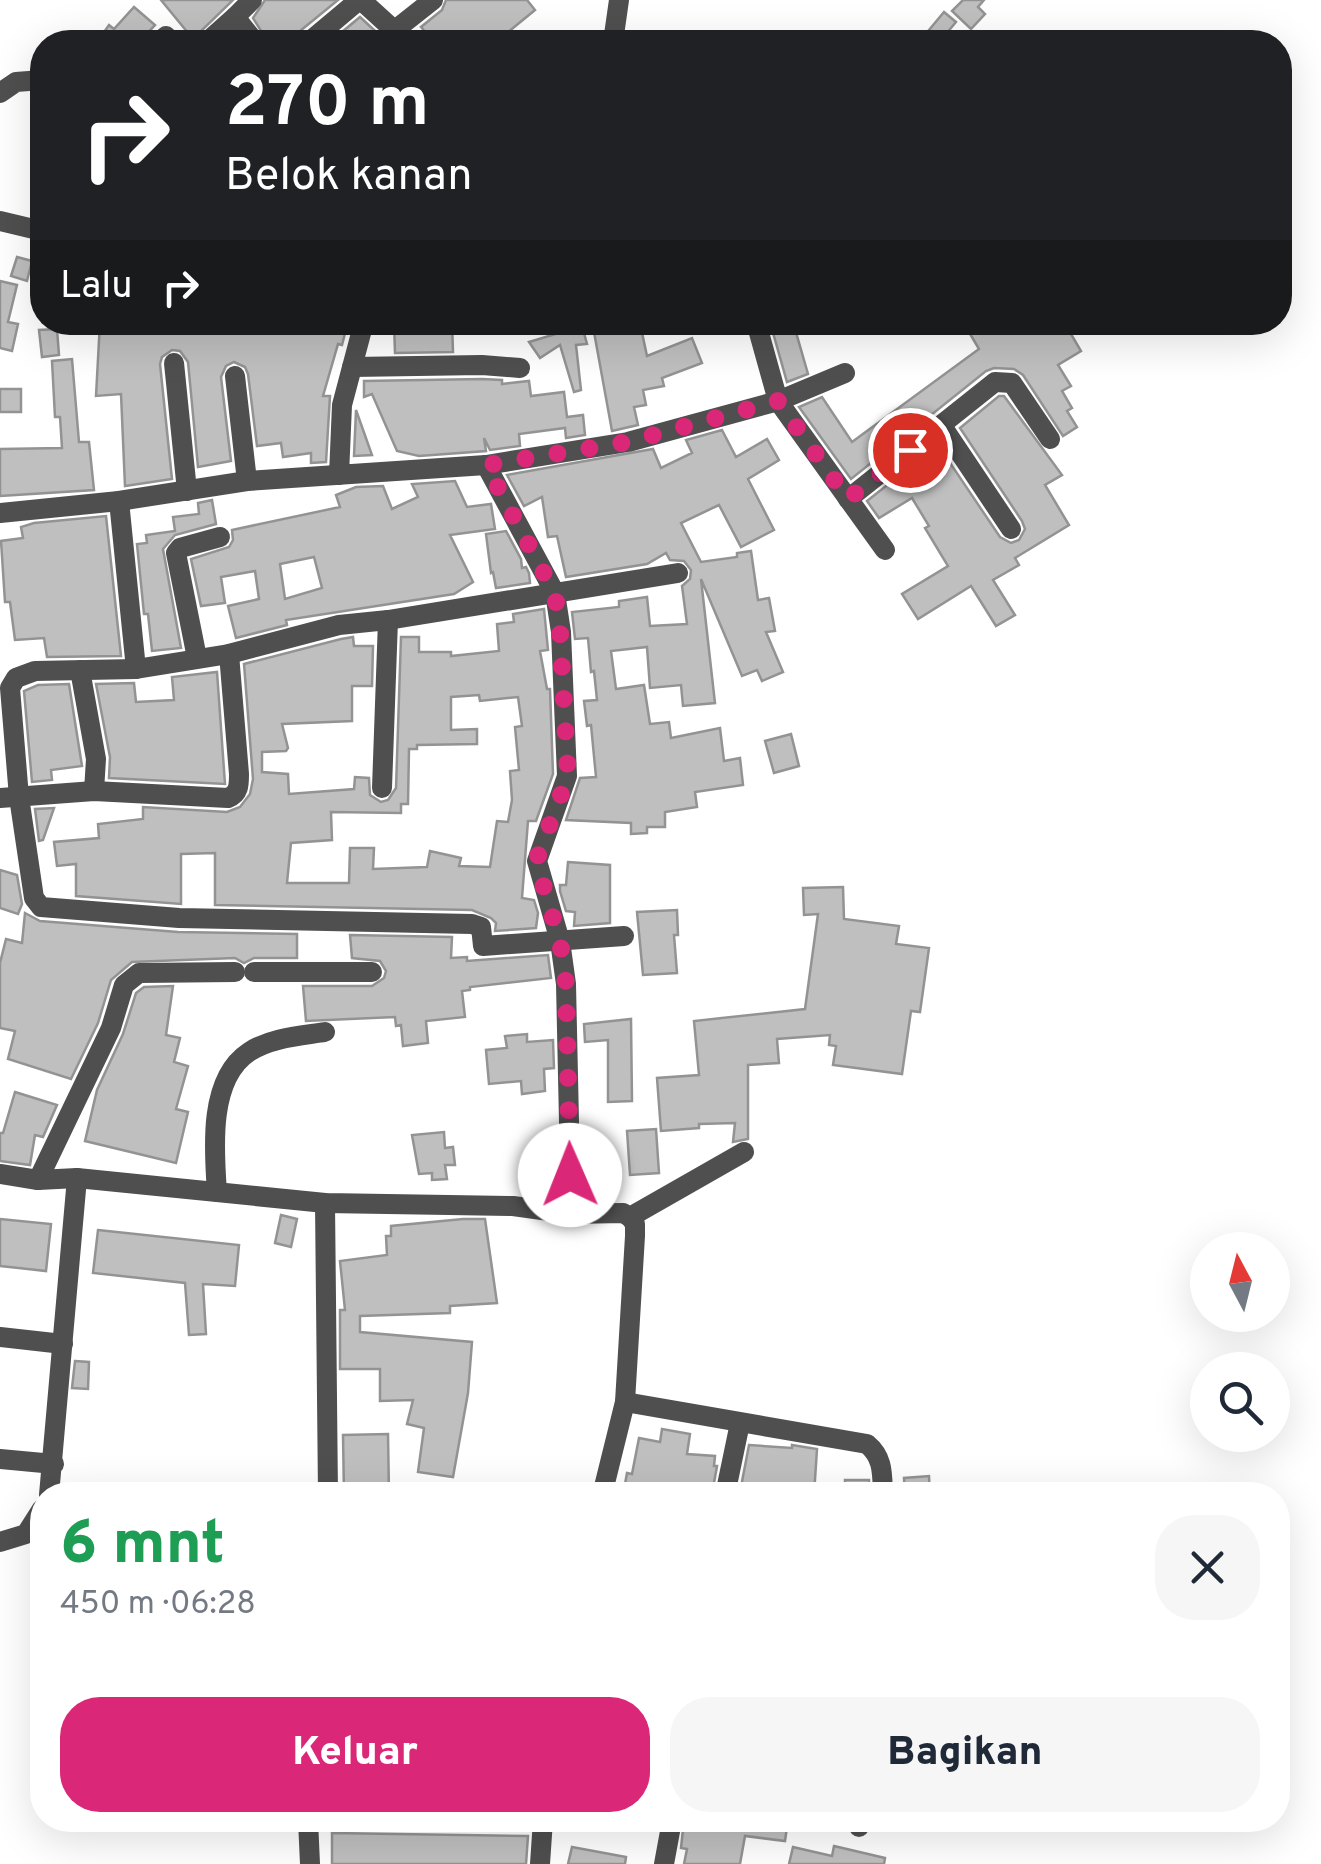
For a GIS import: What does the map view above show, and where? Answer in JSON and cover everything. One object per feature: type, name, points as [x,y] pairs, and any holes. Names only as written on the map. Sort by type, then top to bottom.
[{"type":"street","points":[[222,30],[252,0]]},
{"type":"street","points":[[324,30],[360,0],[394,30]]},
{"type":"street","points":[[406,30],[433,0]]},
{"type":"street","points":[[615,30],[619,0]]},
{"type":"street","points":[[235,18],[245,30]]},
{"type":"street","points":[[0,92],[30,78]]},
{"type":"street","points":[[0,221],[30,228]]},
{"type":"street","points":[[339,474],[342,405],[359,335]]},
{"type":"street","points":[[760,335],[778,401],[886,550]]},
{"type":"street","points":[[174,363],[187,492]]},
{"type":"street","points":[[352,368],[520,368]]},
{"type":"street","points":[[0,514],[247,481],[486,465],[628,442],[778,401],[845,372]]},
{"type":"street","points":[[236,376],[247,481]]},
{"type":"street","points":[[848,499],[995,382],[1008,381],[1050,439]]},
{"type":"street","points":[[942,426],[1011,529]]},
{"type":"street","points":[[486,465],[555,594],[560,632],[568,776],[536,861],[560,941],[567,1018],[571,1214]]},
{"type":"street","points":[[119,501],[136,669]]},
{"type":"street","points":[[197,658],[176,553],[180,548],[220,537]]},
{"type":"street","points":[[624,936],[484,946],[481,927],[472,924],[179,918],[42,907],[34,898],[10,798],[12,682],[34,671],[136,669],[229,654],[339,624],[388,620],[678,573]]},
{"type":"street","points":[[382,788],[388,620]]},
{"type":"street","points":[[10,798],[94,791],[234,796],[239,774],[229,654]]},
{"type":"street","points":[[80,670],[96,759],[94,791]]},
{"type":"street","points":[[38,1180],[111,1028],[128,980],[139,973],[372,972]]},
{"type":"street","points":[[217,1192],[213,1140],[233,1066],[250,1051],[268,1044],[325,1032]]},
{"type":"street","points":[[630,1217],[744,1152]]},
{"type":"street","points":[[0,1174],[38,1180],[77,1178],[325,1204],[513,1206],[571,1214],[623,1212],[635,1224],[625,1402],[605,1482]]},
{"type":"street","points":[[51,1482],[77,1178]]},
{"type":"street","points":[[325,1204],[328,1482]]},
{"type":"street","points":[[0,1337],[63,1344]]},
{"type":"street","points":[[625,1402],[867,1444],[882,1465],[882,1482]]},
{"type":"street","points":[[728,1482],[740,1422]]},
{"type":"street","points":[[0,1459],[54,1464]]},
{"type":"street","points":[[0,1542],[26,1534],[30,1528]]},
{"type":"street","points":[[309,1832],[310,1864]]},
{"type":"street","points":[[540,1864],[542,1832]]},
{"type":"street","points":[[663,1832],[664,1864]]},
{"type":"building","points":[[161,0],[233,0],[202,30],[186,30]]},
{"type":"building","points":[[265,0],[338,0],[301,30],[260,30],[253,18]]},
{"type":"building","points":[[446,0],[527,0],[535,10],[511,30],[424,30],[421,27],[442,10]]},
{"type":"building","points":[[963,0],[984,0],[978,7],[985,14],[971,29],[952,11]]},
{"type":"building","points":[[134,7],[155,25],[150,30],[105,30],[109,25],[114,29]]},
{"type":"building","points":[[944,12],[956,22],[949,30],[929,30]]},
{"type":"building","points":[[360,17],[374,30],[344,30]]},
{"type":"building","points":[[17,257],[30,260],[27,281],[11,276]]},
{"type":"building","points":[[0,281],[17,285],[8,322],[18,324],[12,351],[0,348]]},
{"type":"building","points":[[40,335],[57,335],[59,355],[42,357]]},
{"type":"building","points":[[99,335],[345,335],[342,345],[338,344],[323,396],[330,396],[326,462],[311,463],[311,453],[283,457],[281,443],[257,446],[248,374],[245,367],[234,362],[226,366],[221,377],[231,461],[198,467],[188,362],[180,351],[172,350],[162,357],[160,364],[172,479],[125,486],[121,394],[96,396]]},
{"type":"building","points":[[394,335],[452,335],[453,352],[395,353]]},
{"type":"building","points":[[552,335],[584,335],[587,344],[576,345],[581,390],[574,392],[560,345],[540,358],[529,342]]},
{"type":"building","points":[[595,335],[642,335],[647,356],[692,338],[702,363],[662,378],[664,386],[643,390],[646,405],[634,407],[638,425],[612,431]]},
{"type":"building","points":[[774,335],[797,335],[808,374],[787,382]]},
{"type":"building","points":[[971,335],[1072,335],[1081,351],[1058,365],[1071,386],[1062,391],[1072,408],[1067,411],[1077,427],[1063,436],[1023,375],[1014,369],[994,368],[851,479],[799,407],[822,397],[852,442],[979,349]]},
{"type":"building","points":[[72,359],[79,442],[89,442],[94,490],[0,496],[0,449],[62,448],[60,417],[55,417],[52,361]]},
{"type":"building","points":[[502,380],[502,384],[529,381],[531,396],[564,392],[567,417],[583,415],[585,435],[566,438],[565,428],[519,434],[520,446],[490,450],[484,438],[486,451],[419,456],[397,451],[372,394],[364,397],[364,381]]},
{"type":"building","points":[[0,389],[21,389],[21,412],[0,412]]},
{"type":"building","points":[[1004,396],[1062,475],[1045,485],[1069,525],[1015,558],[1019,565],[993,580],[1015,615],[996,626],[971,586],[918,619],[902,594],[948,566],[912,498],[879,518],[867,501],[938,445],[1000,537],[1011,543],[1019,540],[1025,529],[1022,521],[960,428]]},
{"type":"building","points":[[356,410],[372,455],[354,456]]},
{"type":"building","points":[[722,430],[736,457],[767,439],[779,460],[748,479],[774,530],[741,547],[719,505],[681,523],[701,562],[751,551],[758,600],[769,598],[775,631],[766,632],[783,672],[762,681],[757,670],[742,676],[701,579],[715,703],[683,706],[681,685],[650,688],[647,647],[611,651],[616,689],[644,685],[650,724],[669,722],[671,738],[720,728],[724,761],[740,758],[743,785],[695,792],[697,807],[665,812],[665,827],[647,827],[647,833],[631,834],[631,823],[566,820],[580,778],[596,777],[591,725],[587,726],[584,701],[597,700],[594,671],[591,672],[588,638],[575,639],[572,612],[619,607],[619,601],[647,597],[650,626],[687,624],[682,586],[690,579],[691,570],[684,561],[670,560],[666,553],[647,564],[566,577],[557,536],[548,537],[542,497],[524,506],[507,475],[653,449],[661,468],[692,453],[686,440]]},
{"type":"building","points":[[455,481],[467,507],[491,504],[495,529],[450,535],[473,582],[454,594],[286,620],[287,625],[236,638],[228,606],[259,599],[255,571],[221,577],[225,603],[201,606],[191,559],[229,547],[232,530],[340,507],[336,495],[356,487],[383,486],[392,509],[418,497],[412,484]],"holes":[[[314,557],[322,588],[285,599],[280,564]]]},
{"type":"building","points":[[212,500],[216,524],[175,535],[163,549],[181,648],[152,651],[137,544],[147,543],[146,535],[175,531],[173,517],[199,514],[198,503]]},
{"type":"building","points":[[106,516],[121,656],[47,657],[44,638],[15,640],[10,602],[5,602],[1,541],[23,538],[21,527],[34,523]]},
{"type":"building","points":[[506,531],[522,568],[526,567],[529,573],[530,583],[496,588],[486,534]]},
{"type":"building","points":[[544,609],[548,650],[540,651],[550,689],[553,774],[536,821],[528,821],[522,898],[534,900],[538,913],[536,928],[495,931],[496,923],[491,918],[472,910],[215,905],[215,853],[181,854],[181,904],[76,896],[76,864],[57,866],[54,842],[99,838],[98,824],[143,819],[143,807],[227,812],[240,807],[250,794],[253,779],[244,664],[341,639],[353,637],[354,646],[373,646],[372,686],[352,686],[352,721],[282,724],[288,748],[262,752],[262,772],[288,774],[289,794],[354,789],[355,777],[369,778],[370,795],[381,802],[388,800],[396,788],[401,637],[419,637],[419,652],[451,652],[451,656],[499,651],[497,624],[514,622],[513,614]],"holes":[[[479,695],[480,701],[518,697],[522,726],[515,727],[519,770],[510,771],[512,800],[508,822],[497,821],[490,867],[459,866],[461,858],[430,851],[427,867],[373,869],[374,848],[350,848],[349,883],[287,883],[291,843],[332,840],[331,812],[401,813],[401,804],[408,804],[409,749],[417,749],[417,745],[477,744],[477,729],[451,730],[451,697]]]},
{"type":"building","points":[[217,672],[225,784],[109,778],[110,757],[96,684],[134,683],[136,702],[174,700],[172,677]]},
{"type":"building","points":[[69,684],[82,766],[51,770],[52,780],[32,782],[24,691],[38,685]]},
{"type":"building","points":[[791,734],[799,766],[774,773],[765,741]]},
{"type":"building","points":[[54,808],[43,840],[39,841],[35,809]]},
{"type":"building","points":[[568,862],[610,865],[610,923],[574,926],[575,912],[566,911],[560,891],[560,885],[566,885]]},
{"type":"building","points":[[0,870],[17,875],[22,904],[18,914],[0,908]]},
{"type":"building","points":[[843,887],[844,919],[899,926],[896,944],[929,948],[920,1012],[911,1011],[902,1074],[833,1065],[836,1046],[829,1045],[830,1035],[777,1039],[779,1063],[748,1065],[748,1139],[733,1142],[735,1123],[661,1131],[657,1078],[699,1075],[694,1021],[805,1009],[818,914],[804,915],[803,888]]},
{"type":"building","points":[[677,910],[677,973],[643,975],[637,912]]},
{"type":"building","points":[[25,913],[40,921],[178,932],[297,934],[297,958],[254,958],[244,963],[235,958],[132,962],[111,980],[98,1023],[71,1079],[8,1059],[15,1031],[0,1028],[0,963],[6,939],[22,943]]},
{"type":"building","points":[[350,935],[452,937],[451,958],[467,957],[467,961],[548,955],[551,978],[470,987],[462,991],[465,1017],[426,1021],[428,1043],[403,1046],[401,1025],[396,1026],[395,1017],[306,1021],[303,986],[372,986],[384,978],[386,971],[380,961],[352,958]]},
{"type":"building","points":[[173,986],[166,1035],[180,1038],[174,1062],[188,1066],[176,1109],[188,1112],[176,1163],[85,1141],[97,1090],[123,1034],[136,993],[144,987]]},
{"type":"building","points":[[631,1019],[632,1101],[608,1102],[608,1040],[585,1042],[584,1024]]},
{"type":"building","points":[[527,1034],[527,1042],[553,1040],[554,1068],[544,1069],[545,1091],[522,1094],[521,1081],[489,1084],[486,1050],[507,1048],[505,1036]]},
{"type":"building","points":[[15,1092],[57,1105],[43,1137],[35,1135],[30,1165],[0,1161],[0,1133]]},
{"type":"building","points":[[656,1129],[659,1173],[630,1175],[627,1131]]},
{"type":"building","points":[[444,1132],[445,1148],[453,1147],[455,1165],[445,1165],[447,1179],[432,1180],[432,1173],[419,1174],[412,1135]]},
{"type":"building","points":[[281,1215],[297,1219],[291,1247],[275,1243]]},
{"type":"building","points":[[0,1219],[51,1224],[46,1271],[0,1266]]},
{"type":"building","points":[[485,1219],[497,1303],[450,1306],[450,1313],[360,1316],[360,1332],[472,1342],[468,1393],[453,1477],[418,1472],[424,1428],[407,1424],[413,1400],[380,1401],[380,1369],[340,1369],[340,1310],[345,1310],[340,1261],[387,1255],[386,1236],[391,1236],[391,1226]]},
{"type":"building","points":[[98,1230],[239,1245],[235,1286],[203,1284],[206,1334],[189,1335],[185,1283],[93,1273]]},
{"type":"building","points":[[75,1361],[89,1362],[88,1389],[72,1388]]},
{"type":"building","points":[[662,1429],[690,1434],[687,1454],[715,1456],[714,1482],[625,1482],[627,1473],[632,1474],[639,1438],[660,1442]]},
{"type":"building","points":[[388,1434],[389,1482],[344,1482],[343,1435]]},
{"type":"building","points":[[749,1445],[817,1449],[815,1482],[742,1482]]},
{"type":"building","points":[[929,1476],[929,1482],[904,1482],[904,1478]]},
{"type":"building","points":[[683,1832],[786,1832],[785,1841],[745,1836],[740,1864],[684,1864],[687,1849],[681,1848]]},
{"type":"building","points":[[332,1833],[528,1836],[526,1864],[332,1864]]},
{"type":"building","points":[[834,1846],[885,1858],[884,1864],[789,1864],[793,1847],[832,1856]]},
{"type":"building","points":[[572,1847],[626,1857],[625,1864],[568,1864]]},
{"type":"route","points":[[570,1175],[566,984],[560,941],[536,861],[568,776],[560,632],[555,594],[486,465],[628,442],[778,401],[848,499],[910,450]]}]
